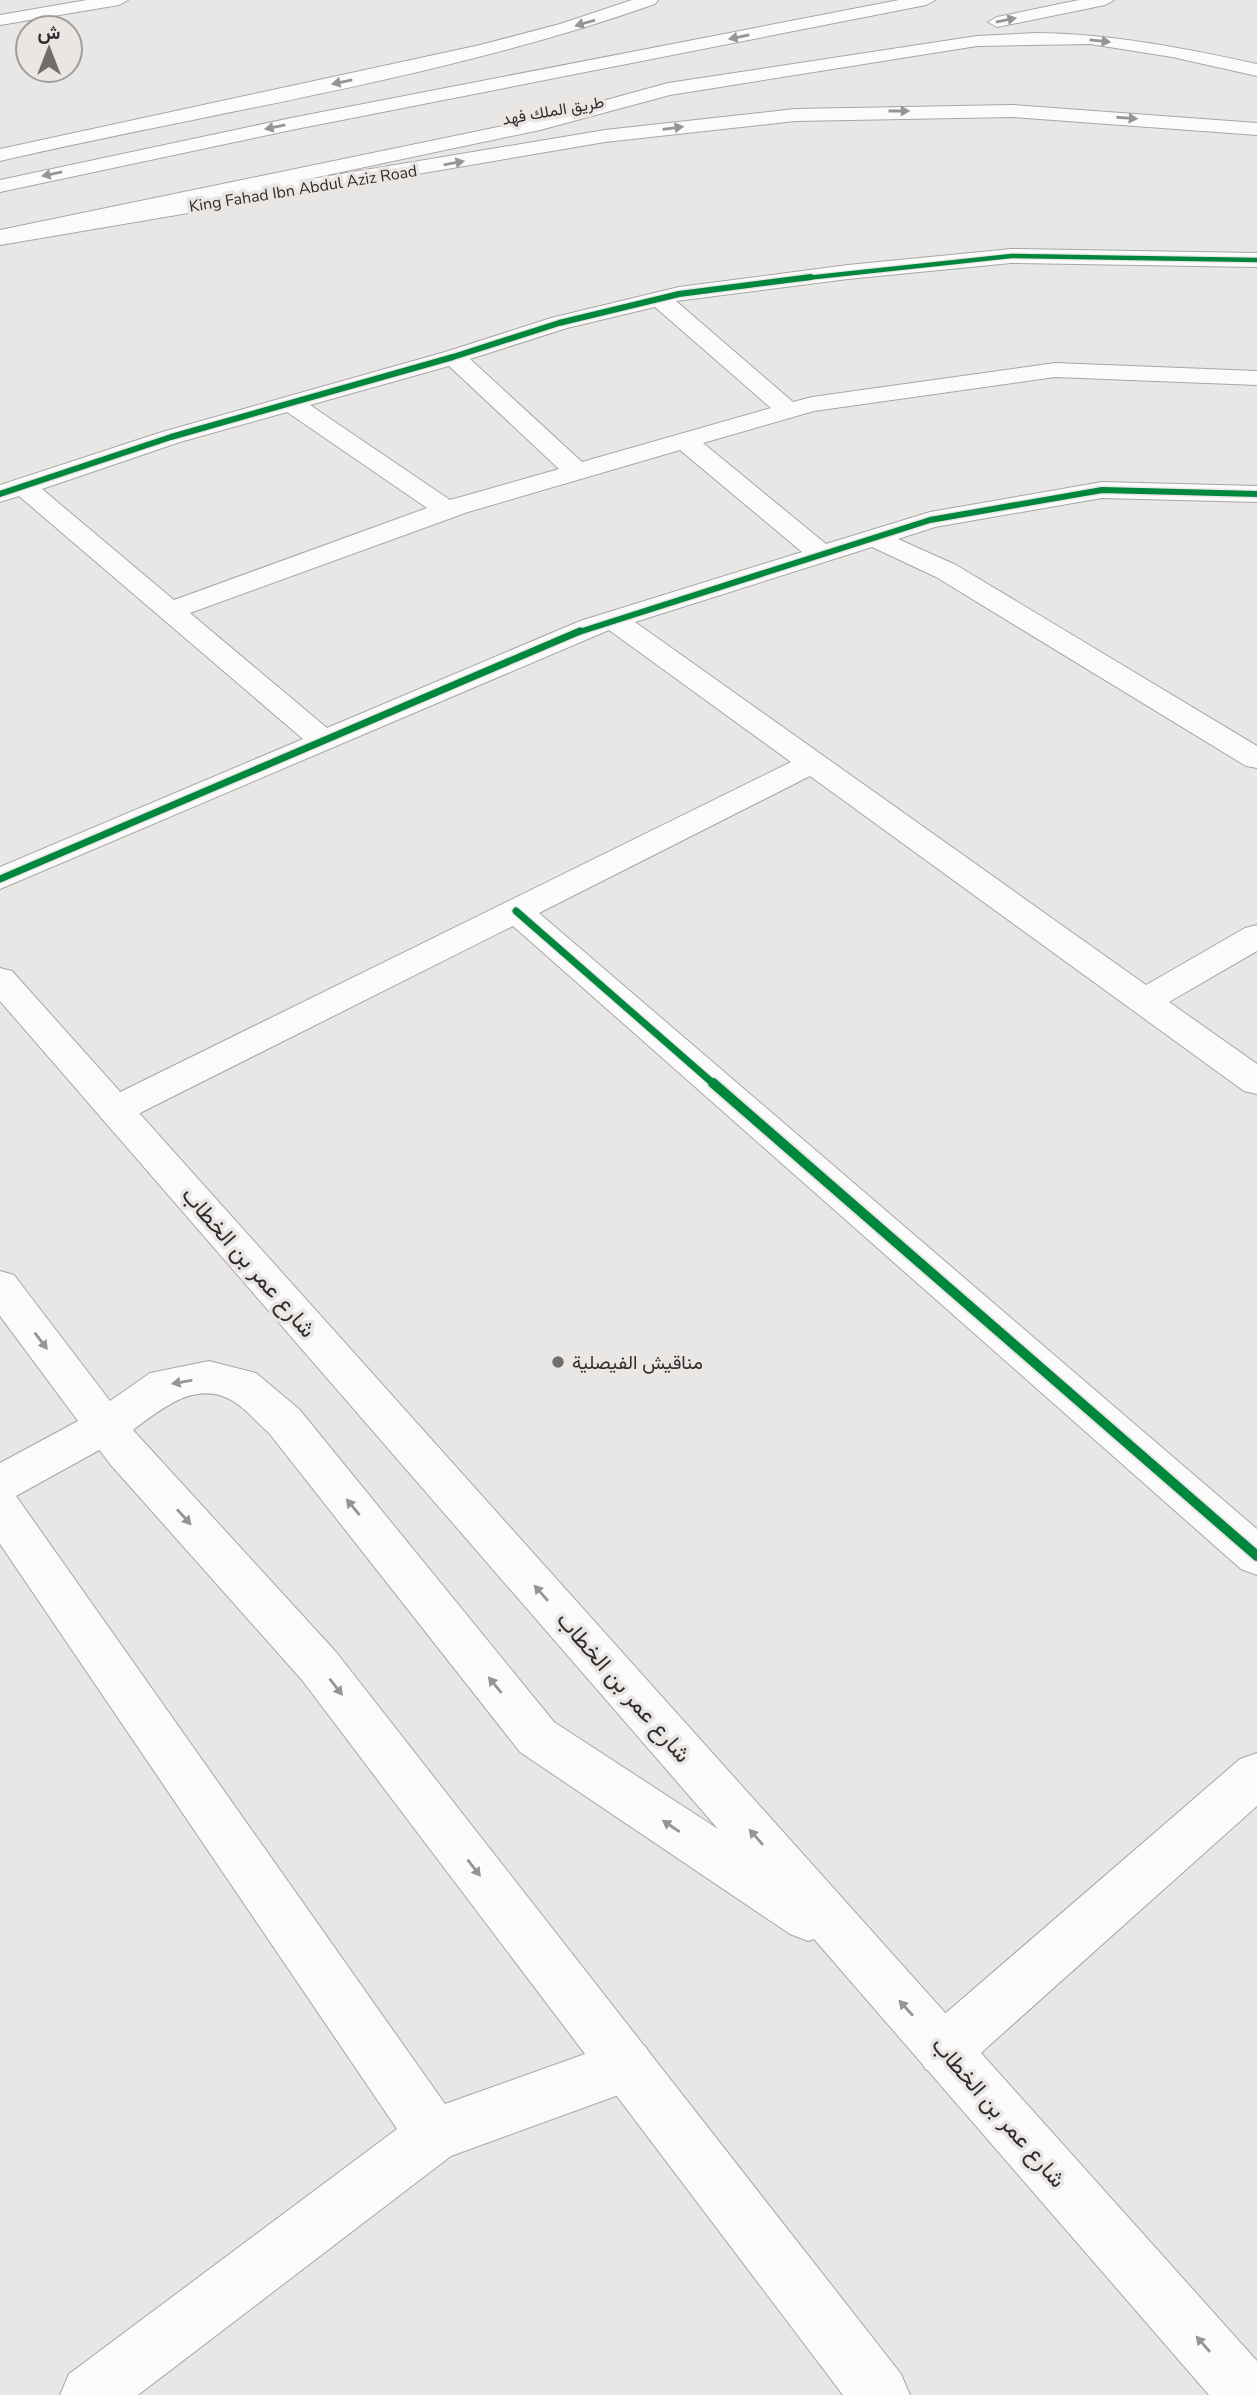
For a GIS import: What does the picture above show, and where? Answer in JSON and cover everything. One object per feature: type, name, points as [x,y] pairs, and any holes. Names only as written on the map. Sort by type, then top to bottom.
[{"type":"main road","points":[[0,19],[120,0]]},
{"type":"main road","points":[[0,155],[421,64],[588,22],[649,0]]},
{"type":"main road","points":[[779,29],[874,0]]},
{"type":"main road","name":"طريق الملك فهد","points":[[0,186],[291,124],[926,0]]},
{"type":"main road","name":"طريق الملك فهد","points":[[0,218],[338,150],[668,89],[1105,0]]},
{"type":"main road","points":[[0,237],[540,124],[668,89],[976,41],[1037,38],[1128,44],[1257,70]]},
{"type":"main road","points":[[0,162],[281,109],[497,83]]},
{"type":"main road","name":"King Fahad Ibn Abdul Aziz Road","points":[[0,237],[605,136],[795,115],[1013,111],[1257,129]]},
{"type":"main road","points":[[12,491],[171,437],[453,357],[559,323],[680,294],[848,272],[1012,256],[1257,260]]},
{"type":"main road","points":[[661,300],[789,411]]},
{"type":"main road","points":[[453,357],[577,472]]},
{"type":"main road","points":[[170,611],[447,510],[812,404],[1055,370],[1257,378]]},
{"type":"main road","points":[[290,403],[447,510]]},
{"type":"main road","points":[[685,441],[821,554]]},
{"type":"main road","points":[[0,879],[590,627],[930,520],[1102,490],[1257,494]]},
{"type":"main road","points":[[12,491],[170,611],[324,741]]},
{"type":"main road","points":[[875,538],[946,571],[1253,752]]},
{"type":"main road","points":[[613,620],[1257,1082]]},
{"type":"main road","points":[[116,1110],[813,763]]},
{"type":"main road","points":[[516,911],[1257,1556]]},
{"type":"main road","points":[[1144,1001],[1257,936]]},
{"type":"main road","name":"شارع عمر بن الخطاب","points":[[0,979],[1248,2395]]},
{"type":"main road","points":[[0,1286],[125,1452],[319,1666],[880,2395]]},
{"type":"main road","points":[[0,1485],[106,1426],[165,1385],[209,1377],[241,1385],[284,1421],[537,1737],[850,1945]]},
{"type":"main road","points":[[0,1508],[434,2135]]},
{"type":"main road","points":[[944,2050],[1257,1775]]},
{"type":"main road","points":[[90,2395],[434,2135],[627,2066]]},
{"type":"cycle path","points":[[0,494],[171,437],[453,357],[559,323],[679,294],[848,272],[1011,256],[1257,260]]},
{"type":"cycle path","points":[[0,879],[590,627],[930,520],[1102,490],[1257,494]]},
{"type":"cycle path","points":[[516,911],[1257,1556]]},
{"type":"place","name":"مناقيش الفيصلية","points":[[558,1362]]}]
